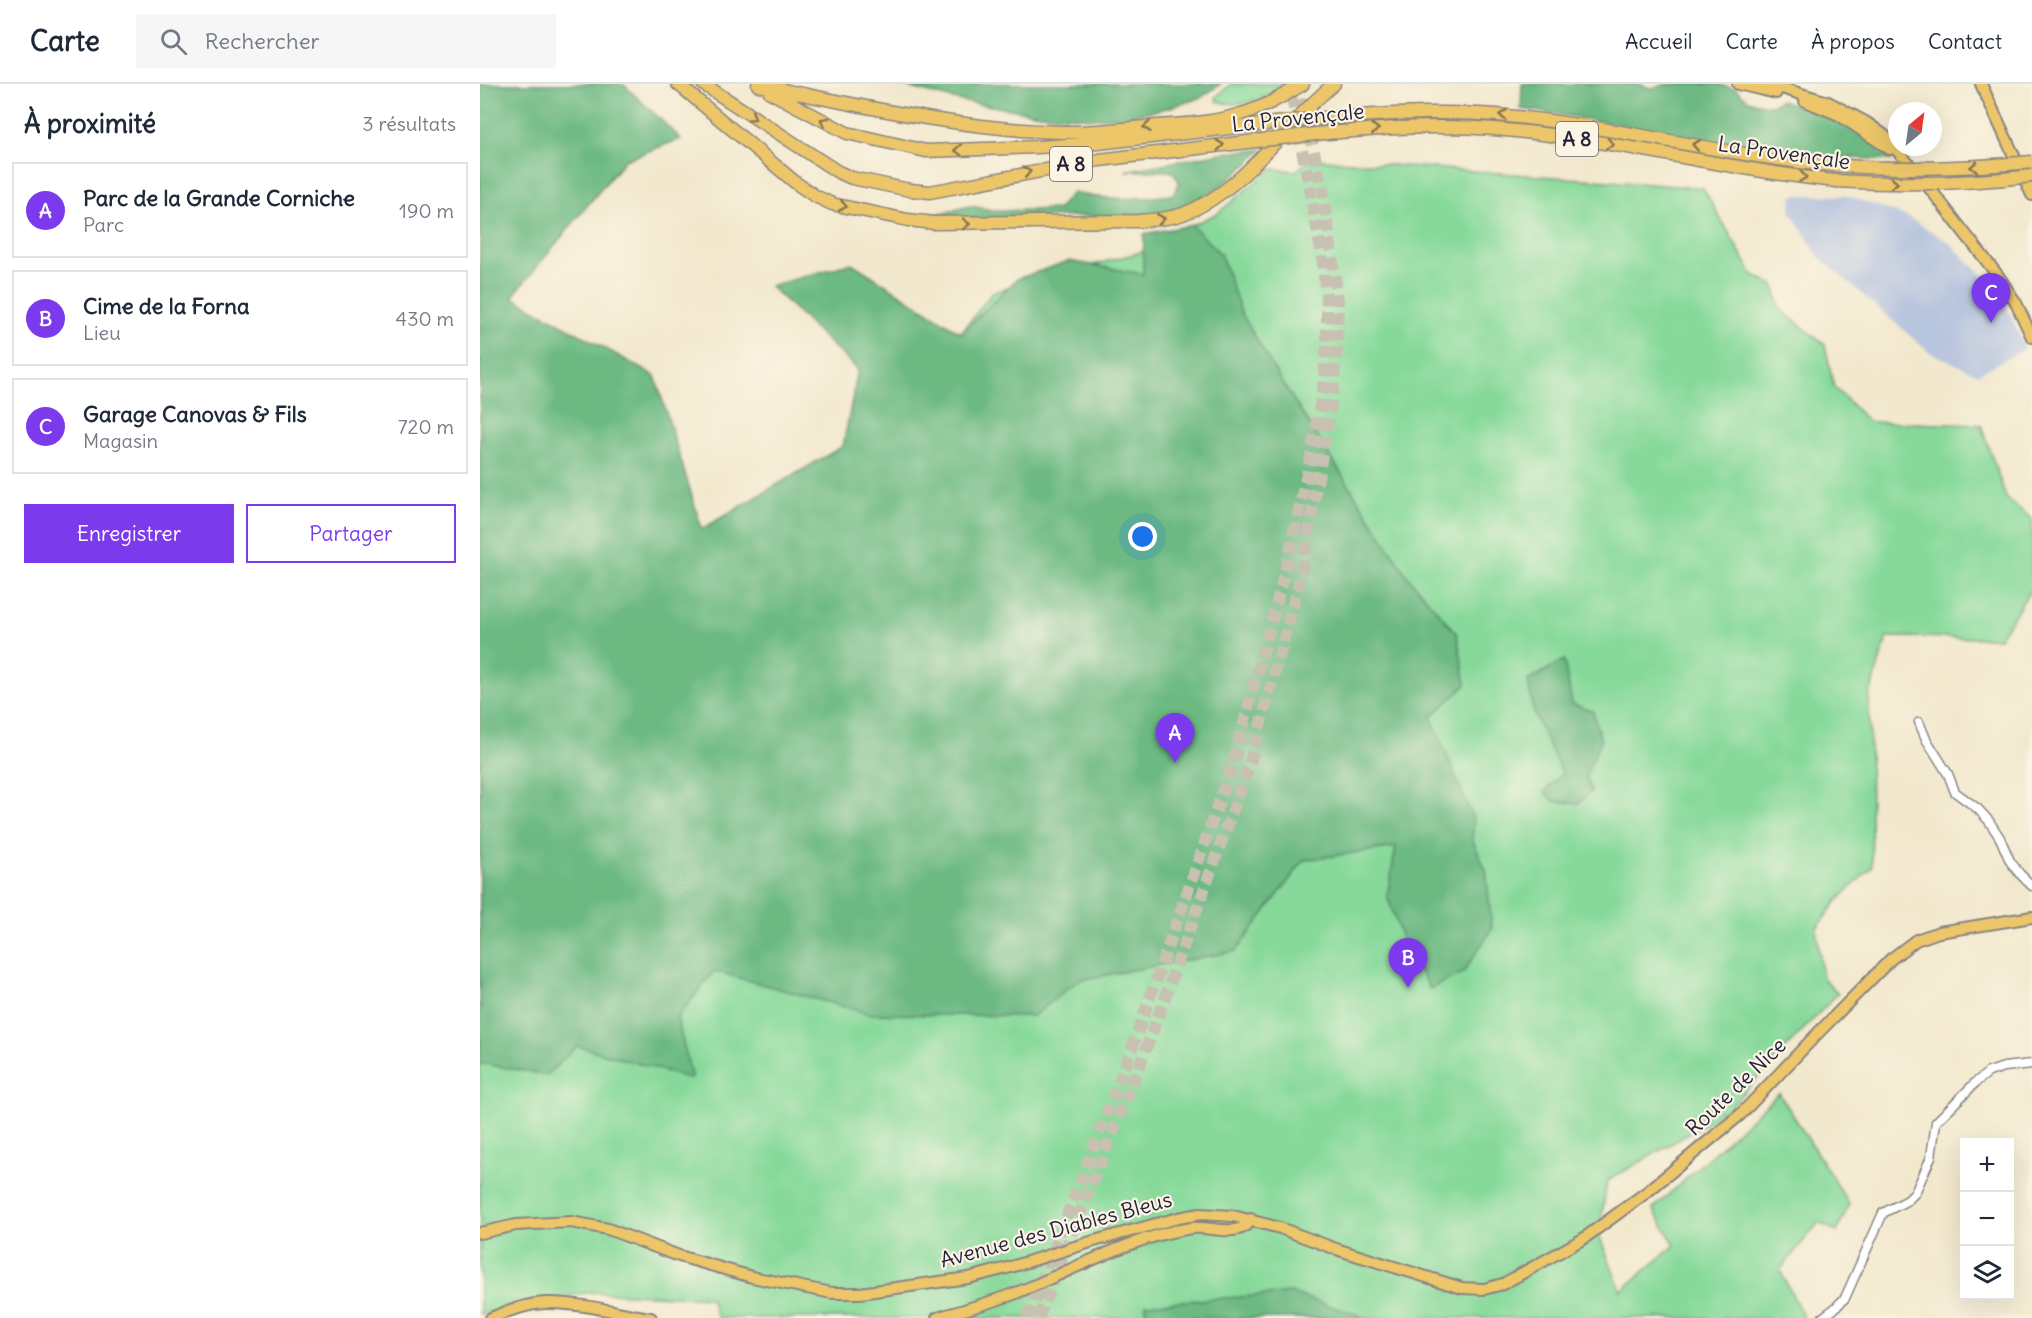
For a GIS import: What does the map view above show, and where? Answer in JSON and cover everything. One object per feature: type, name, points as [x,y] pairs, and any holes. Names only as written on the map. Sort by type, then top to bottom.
[{"type":"highway","points":[[678,84],[796,183],[822,200],[923,223],[969,224],[1138,221],[1169,218],[1182,214],[1208,201],[1238,178],[1334,84]]},
{"type":"highway","name":"La Provençale","points":[[703,84],[838,172],[852,178],[910,190],[942,190],[1089,161],[1316,134],[1410,127],[1513,130],[1836,181],[1921,184],[2032,176]]},
{"type":"highway","points":[[757,85],[925,118],[1002,128],[1065,132],[1222,119],[1240,115],[1273,102],[1303,84]]},
{"type":"highway","name":"La Provençale","points":[[757,85],[847,133],[926,151],[1098,143],[1324,118],[1438,113],[1504,116],[1589,126],[1762,157],[1816,164],[1937,169],[2032,162]]},
{"type":"main road","points":[[1738,84],[1781,94],[1830,110],[1851,121],[1888,147]]},
{"type":"main road","points":[[1768,84],[1819,99],[1847,111],[1888,139]]},
{"type":"main road","points":[[1981,84],[2032,195]]},
{"type":"main road","points":[[1901,156],[1931,190],[1999,277],[2016,303],[2032,337]]},
{"type":"main road","name":"Route de Nice","points":[[1462,1288],[1484,1289],[1503,1284],[1583,1239],[1647,1192],[1742,1114],[1818,1033],[1906,947],[1927,935],[1939,932],[2032,917]]},
{"type":"main road","name":"Avenue des Diables Bleus","points":[[480,1233],[516,1225],[571,1222],[608,1229],[679,1256],[733,1272],[811,1290],[860,1293],[968,1278],[1104,1238],[1200,1214],[1251,1219],[1336,1249],[1462,1288]]},
{"type":"main road","points":[[937,1318],[1014,1294],[1162,1234],[1193,1228],[1240,1230],[1247,1226],[1251,1219]]},
{"type":"main road","points":[[491,1318],[525,1307],[545,1304],[577,1306],[651,1318]]},
{"type":"street","points":[[1919,722],[1926,739],[1948,774],[1955,792],[1978,809],[1989,821],[2000,838],[2010,861],[2032,885]]},
{"type":"street","points":[[1822,1318],[1845,1298],[1883,1213],[1908,1200],[1915,1193],[1931,1157],[1936,1122],[1989,1072],[2004,1067],[2032,1064]]},
{"type":"shaded area","points":[[1793,195],[1849,196],[1908,217],[1950,243],[1992,285],[2011,316],[2025,349],[1978,374],[1929,352],[1819,257],[1790,211]]},
{"type":"green space","points":[[480,84],[497,296],[703,547],[869,449],[993,292],[1201,236],[1192,225],[1218,213],[1271,169],[1296,171],[1311,159],[1703,188],[1753,275],[1774,285],[1780,309],[1825,345],[1834,387],[1869,422],[1981,425],[2006,498],[2032,519],[2032,588],[1999,638],[1887,637],[1869,697],[1872,867],[1837,901],[1816,929],[1823,978],[1838,993],[1724,1113],[1720,1111],[1711,1121],[1607,1181],[1599,1235],[1621,1291],[1675,1245],[1653,1209],[1779,1093],[1849,1204],[1837,1232],[1819,1222],[1780,1270],[1804,1318],[718,1318],[710,1298],[590,1292],[480,1314]]},
{"type":"green space","points":[[480,84],[623,84],[681,139],[625,160],[512,297],[655,376],[702,529],[843,446],[858,370],[770,286],[852,263],[961,333],[1017,279],[1069,261],[1143,274],[1144,234],[1192,225],[1221,255],[1241,312],[1275,371],[1408,577],[1457,634],[1466,685],[1431,717],[1474,821],[1472,839],[1486,870],[1492,929],[1463,973],[1430,989],[1404,944],[1387,896],[1396,847],[1304,860],[1236,951],[1079,980],[1033,1016],[870,1014],[714,971],[677,1018],[692,1079],[577,1046],[547,1075],[480,1063]]},
{"type":"green space","points":[[896,84],[1221,84],[1200,98],[1167,108],[1123,117],[1092,118],[1040,114],[961,101]]},
{"type":"green space","points":[[1231,84],[1289,84],[1264,97],[1245,103],[1217,101],[1216,97]]},
{"type":"green space","points":[[1522,84],[1638,84],[1651,88],[1669,84],[1716,84],[1736,89],[1748,100],[1764,105],[1771,105],[1781,100],[1833,117],[1875,144],[1892,160],[1838,157],[1782,150],[1521,109]]},
{"type":"green space","points":[[1263,149],[1211,192],[1188,205],[1165,213],[957,219],[930,216],[970,206],[998,211],[1058,209],[1073,192],[1096,197],[1121,198],[1171,195],[1176,191],[1179,181],[1174,173],[1125,171],[1222,153]]},
{"type":"green space","points":[[1564,660],[1572,704],[1593,711],[1601,741],[1586,775],[1591,792],[1578,804],[1554,801],[1545,792],[1562,773],[1534,714],[1528,681]]},
{"type":"green space","points":[[1291,1293],[1367,1318],[1145,1318],[1146,1304]]},
{"type":"tunnel","points":[[1027,1318],[1131,1051],[1233,763],[1285,572],[1312,452],[1323,387],[1327,346],[1327,304],[1322,256],[1312,202],[1293,103],[1286,84]]},
{"type":"tunnel","points":[[1038,1318],[1145,1052],[1249,766],[1300,580],[1332,398],[1337,350],[1338,301],[1324,196],[1297,84]]},
{"type":"place","name":"Garage Canovas & Fils","points":[[1991,323]]},
{"type":"place","name":"Parc de la Grande Corniche","points":[[1175,763]]},
{"type":"place","name":"Cime de la Forna","points":[[1408,988]]}]
